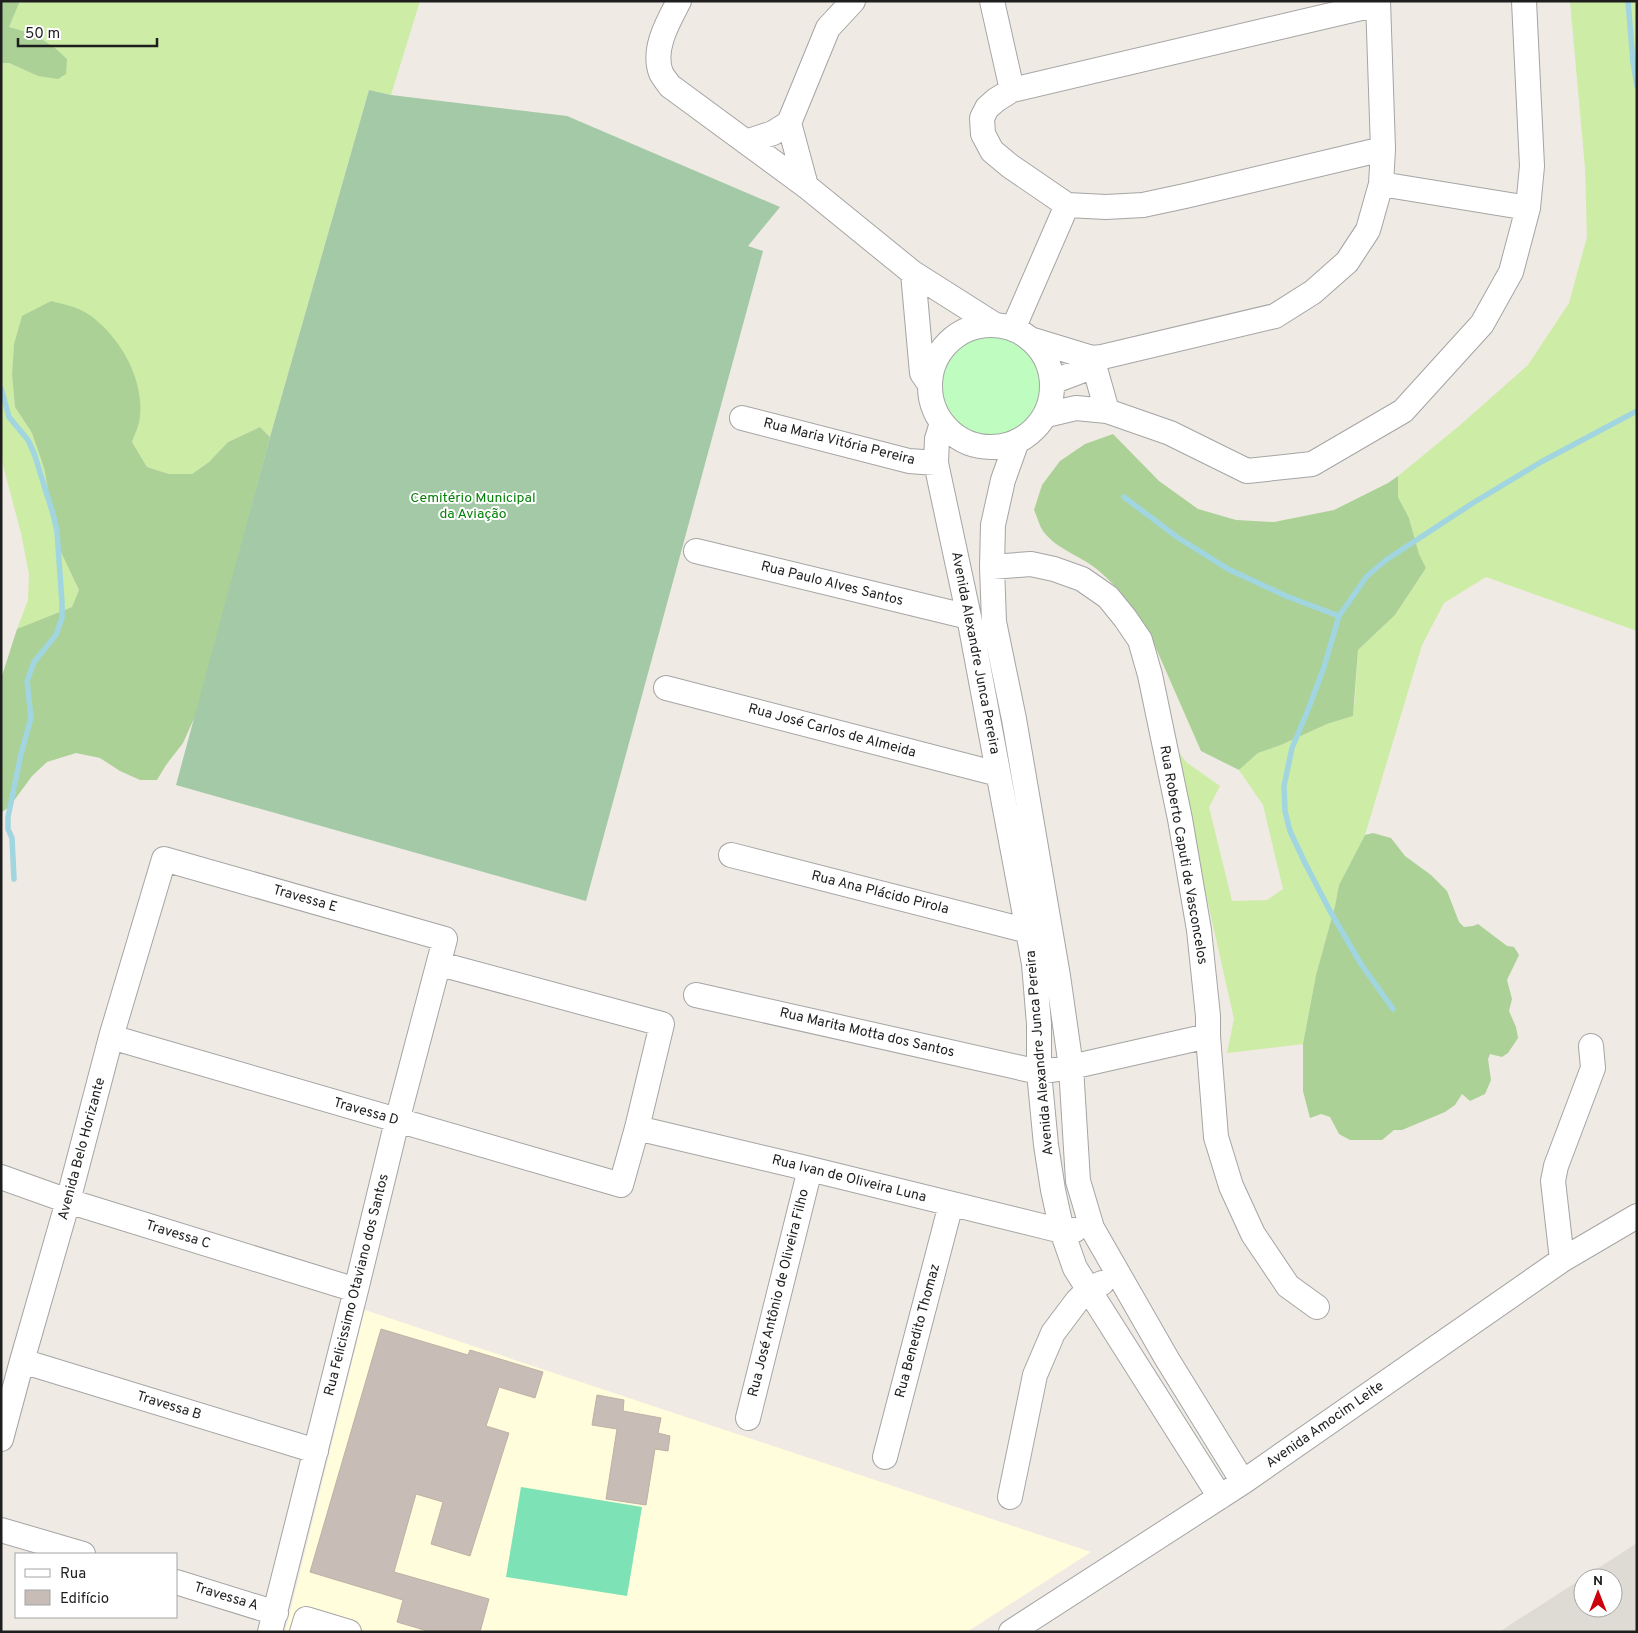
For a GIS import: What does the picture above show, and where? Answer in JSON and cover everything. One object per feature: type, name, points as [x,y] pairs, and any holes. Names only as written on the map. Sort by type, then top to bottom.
[{"type":"street","points":[[679,1],[667,24],[660,45],[659,60],[661,73],[670,86],[806,186],[913,273],[1014,331],[1042,351],[1049,363],[1052,396],[1046,415],[1029,434],[1005,446],[991,447],[977,446],[964,441],[952,433],[942,423],[935,411],[931,398],[930,384],[932,370],[937,357],[945,345],[955,336],[974,327],[1014,331],[1093,362]]},
{"type":"street","points":[[746,142],[773,133],[789,123],[828,28],[853,1]]},
{"type":"street","points":[[992,1],[1012,90]]},
{"type":"street","points":[[1046,415],[1076,408],[1107,411],[1170,433],[1247,471],[1312,464],[1403,411],[1482,324],[1511,272],[1528,208],[1532,166],[1524,1]]},
{"type":"street","points":[[1052,382],[1102,357],[1275,316],[1314,292],[1347,262],[1368,230],[1382,184],[1383,149],[1378,3],[1012,90],[996,100],[987,108],[982,118],[983,134],[992,151],[1010,166],[1067,205],[1106,207],[1142,205],[1383,149]]},
{"type":"street","points":[[789,123],[806,186]]},
{"type":"street","points":[[1382,184],[1528,208]]},
{"type":"street","points":[[1014,331],[1067,205]]},
{"type":"street","points":[[913,273],[922,373],[930,384]]},
{"type":"street","points":[[1093,362],[1107,411]]},
{"type":"street","name":"Rua Maria Vitória Pereira","points":[[742,418],[909,461],[936,463]]},
{"type":"street","name":"Avenida Alexandre Junca Pereira","points":[[942,423],[937,439],[936,463],[969,617],[1034,964],[1039,1024],[1039,1072],[1051,1181],[1062,1231],[1075,1268],[1220,1497]]},
{"type":"street","name":"Avenida Alexandre Junca Pereira","points":[[1017,441],[1003,480],[994,525],[992,567],[994,622],[1014,719],[1058,976],[1071,1067],[1078,1182],[1092,1228],[1167,1359],[1244,1482]]},
{"type":"street","name":"Rua Paulo Alves Santos","points":[[696,551],[969,617]]},
{"type":"street","name":"Rua Roberto Caputi de Vasconcelos","points":[[992,567],[1031,564],[1054,569],[1082,579],[1108,597],[1140,640],[1150,675],[1182,828],[1199,930],[1208,1016],[1216,1137],[1231,1186],[1253,1234],[1288,1286],[1317,1307]]},
{"type":"street","name":"Rua José Carlos de Almeida","points":[[666,688],[998,774]]},
{"type":"street","name":"Rua Ana Plácido Pirola","points":[[731,855],[1028,931]]},
{"type":"street","name":"Travessa E","points":[[164,859],[445,939]]},
{"type":"street","name":"Avenida Belo Horizante","points":[[1,1439],[68,1201],[111,1037],[164,859]]},
{"type":"street","name":"Rua Felicissimo Otaviano dos Santos","points":[[273,1622],[397,1121],[440,964],[445,939]]},
{"type":"street","points":[[440,964],[662,1024],[637,1128]]},
{"type":"street","name":"Rua Marita Motta dos Santos","points":[[696,995],[1039,1072]]},
{"type":"street","points":[[1039,1072],[1071,1067],[1208,1036]]},
{"type":"street","name":"Travessa D","points":[[111,1037],[621,1185],[637,1128]]},
{"type":"street","points":[[1562,1260],[1553,1182],[1556,1166],[1593,1068],[1592,1046]]},
{"type":"street","name":"Rua Ivan de Oliveira Luna","points":[[637,1128],[1062,1231],[1092,1228]]},
{"type":"street","name":"Rua José Antônio de Oliveira Filho","points":[[748,1418],[810,1169]]},
{"type":"street","name":"Travessa C","points":[[1,1177],[68,1201],[356,1290]]},
{"type":"street","name":"Rua Benedito Thomaz","points":[[885,1457],[951,1204]]},
{"type":"street","name":"Avenida Amocim Leite","points":[[1011,1632],[1244,1482],[1562,1260],[1637,1216]]},
{"type":"street","points":[[1010,1497],[1035,1375],[1053,1333],[1077,1301],[1089,1289],[1120,1276]]},
{"type":"street","name":"Travessa B","points":[[22,1360],[316,1451]]},
{"type":"street","points":[[1,1530],[80,1553]]},
{"type":"street","name":"Travessa A","points":[[178,1583],[273,1622]]},
{"type":"street","points":[[302,1632],[306,1619],[349,1632]]},
{"type":"shaded area","points":[[365,1310],[1091,1552],[967,1632],[285,1632]]},
{"type":"shaded area","points":[[1637,1543],[1637,1632],[1499,1632],[1573,1584],[1573,1618],[1623,1618],[1623,1568],[1598,1568]]},
{"type":"green space","points":[[1,1],[20,1],[9,27],[34,34],[55,48],[67,59],[66,74],[58,79],[38,76],[9,63],[1,63]]},
{"type":"green space","points":[[20,1],[420,1],[391,95],[369,90],[270,437],[260,427],[228,442],[209,462],[192,474],[169,474],[147,467],[132,442],[140,418],[22,316],[14,345],[12,375],[15,407],[32,433],[44,468],[59,548],[79,590],[72,607],[17,629],[28,600],[29,574],[21,533],[1,458],[1,63],[9,63],[38,76],[34,34],[9,27]]},
{"type":"green space","points":[[1570,1],[1637,1],[1637,631],[1486,577],[1444,603],[1422,645],[1365,835],[1339,885],[1316,975],[1303,1044],[1227,1053],[1234,1019],[1172,743],[1186,762],[1220,786],[1209,807],[1232,901],[1267,900],[1283,889],[1263,805],[1239,770],[1258,753],[1281,745],[1327,724],[1353,716],[1358,650],[1395,615],[1426,568],[1419,554],[1409,518],[1398,497],[1398,476],[1459,426],[1528,365],[1569,303],[1587,237],[1585,168]]},
{"type":"green space","name":"Cemitério Municipal da Aviação","points":[[369,90],[391,95],[567,116],[780,207],[748,246],[763,251],[586,901],[176,785],[270,437]]},
{"type":"green space","points":[[51,301],[88,314],[110,333],[119,345],[127,359],[138,387],[140,416],[132,442],[147,467],[169,474],[192,474],[209,462],[228,442],[260,427],[270,437],[197,712],[183,743],[157,780],[140,780],[120,771],[100,758],[76,753],[47,762],[32,776],[10,806],[1,813],[1,679],[17,629],[72,607],[79,590],[59,548],[44,468],[32,433],[15,407],[12,375],[14,344],[22,316]]},
{"type":"green space","points":[[991,335],[1010,339],[1027,350],[1038,367],[1042,386],[1038,405],[1027,422],[1010,433],[991,437],[972,433],[955,422],[944,405],[940,386],[944,367],[955,350],[972,339]]},
{"type":"green space","points":[[1113,434],[1159,481],[1198,509],[1236,520],[1274,522],[1334,510],[1398,476],[1398,497],[1409,518],[1419,554],[1426,568],[1395,615],[1358,650],[1353,716],[1327,724],[1281,745],[1258,753],[1239,770],[1201,751],[1148,630],[1137,614],[1120,591],[1099,571],[1049,538],[1043,531],[1034,510],[1042,485],[1060,461],[1085,444]]},
{"type":"green space","points":[[1373,833],[1391,838],[1405,856],[1431,875],[1447,891],[1459,922],[1464,927],[1478,924],[1507,946],[1514,947],[1519,955],[1507,980],[1512,999],[1509,1011],[1516,1027],[1518,1038],[1508,1053],[1502,1057],[1490,1054],[1488,1059],[1491,1080],[1485,1094],[1470,1101],[1462,1094],[1455,1105],[1445,1112],[1402,1130],[1394,1130],[1382,1140],[1350,1140],[1339,1134],[1330,1117],[1321,1114],[1310,1118],[1303,1091],[1303,1044],[1316,975],[1339,885],[1365,835]]},
{"type":"green space","points":[[521,1487],[642,1507],[627,1596],[506,1577]]},
{"type":"building","points":[[381,1329],[468,1355],[470,1350],[543,1372],[535,1398],[499,1387],[486,1426],[509,1433],[470,1556],[431,1544],[443,1502],[416,1494],[394,1572],[489,1599],[480,1632],[431,1632],[397,1622],[403,1600],[310,1572]]},
{"type":"building","points":[[597,1395],[624,1400],[623,1411],[661,1418],[658,1433],[670,1436],[668,1451],[655,1449],[646,1505],[606,1499],[617,1429],[592,1425]]},
{"type":"waterway","points":[[1628,1],[1637,86]]},
{"type":"waterway","points":[[1,388],[9,417],[28,440],[34,453],[53,514],[57,531],[62,603],[62,618],[56,635],[34,662],[27,681],[31,718],[21,754],[8,817],[8,829],[12,838],[14,879]]},
{"type":"waterway","points":[[1393,1009],[1361,964],[1330,911],[1290,831],[1285,811],[1284,786],[1292,748],[1324,667],[1339,616],[1367,576],[1386,560],[1473,503],[1541,462],[1637,411]]},
{"type":"waterway","points":[[1124,497],[1177,537],[1228,569],[1286,596],[1339,616]]}]
